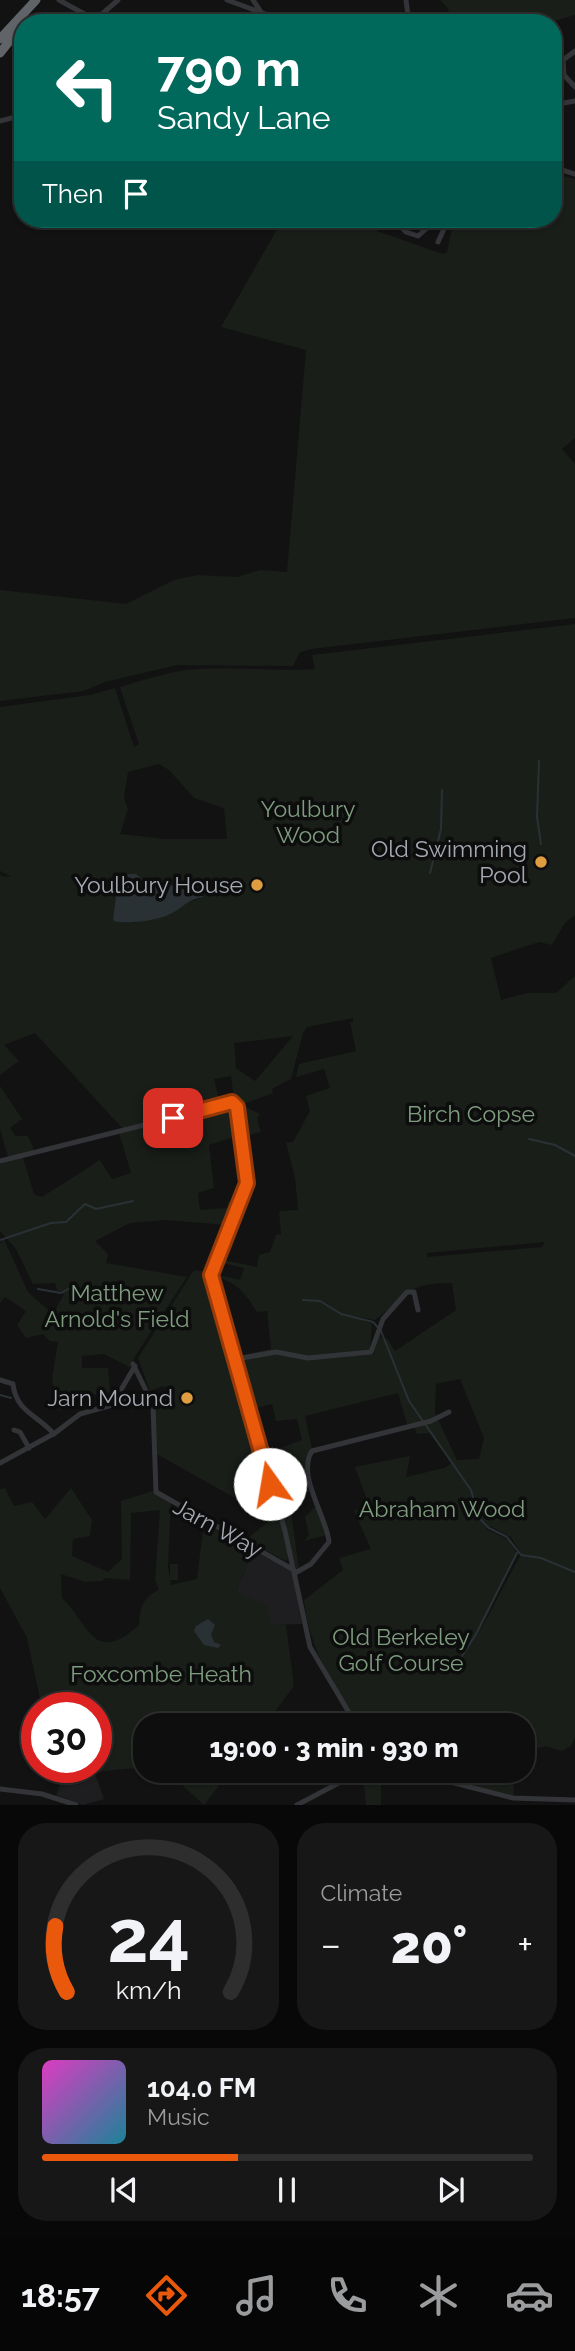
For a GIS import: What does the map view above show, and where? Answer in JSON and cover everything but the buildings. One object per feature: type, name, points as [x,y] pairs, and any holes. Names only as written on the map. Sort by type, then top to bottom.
[{"type":"highway","points":[[18,14],[34,0]]},
{"type":"highway","points":[[22,14],[34,0]]},
{"type":"highway","points":[[31,14],[44,0]]},
{"type":"highway","points":[[0,30],[14,18]]},
{"type":"highway","points":[[0,39],[14,23]]},
{"type":"highway","points":[[0,48],[14,33]]},
{"type":"highway","points":[[0,53],[14,35]]},
{"type":"street","points":[[105,14],[118,0]]},
{"type":"street","points":[[227,0],[266,14]]},
{"type":"street","points":[[253,0],[261,12]]},
{"type":"street","points":[[61,1],[84,14]]},
{"type":"street","points":[[575,51],[563,60],[564,75],[575,87]]},
{"type":"street","points":[[402,228],[418,236],[427,228]]},
{"type":"street","points":[[438,242],[442,228]]},
{"type":"street","points":[[0,1161],[232,1102],[236,1105],[247,1183],[211,1275],[295,1571],[310,1647],[349,1713]]},
{"type":"street","points":[[236,1359],[276,1352],[308,1358],[371,1352],[383,1319],[407,1292],[414,1292],[418,1310]]},
{"type":"street","points":[[0,1463],[54,1434],[80,1414],[112,1405],[115,1399],[134,1365],[148,1395],[115,1399]]},
{"type":"street","points":[[0,1380],[13,1384],[14,1396],[27,1414],[43,1421],[54,1434]]},
{"type":"street","name":"Jarn Way","points":[[148,1395],[153,1405],[156,1492],[295,1571]]},
{"type":"street","points":[[295,1571],[311,1564],[329,1542],[328,1530],[311,1493],[309,1457],[312,1451],[431,1421],[449,1412]]},
{"type":"street","points":[[15,1430],[20,1432],[29,1448]]},
{"type":"street","points":[[297,1805],[339,1783]]},
{"type":"street","points":[[455,1783],[511,1797],[554,1803],[575,1800]]},
{"type":"street","points":[[0,1789],[38,1793],[76,1805]]},
{"type":"shaded area","points":[[125,874],[136,874],[146,882],[158,886],[170,885],[205,897],[158,918],[134,922],[114,921],[118,883]]},
{"type":"shaded area","points":[[253,1550],[292,1571],[302,1624],[271,1625],[236,1592]]},
{"type":"shaded area","points":[[208,1619],[215,1625],[211,1634],[214,1642],[221,1645],[218,1648],[204,1645],[194,1631],[196,1626]]},
{"type":"shaded area","points":[[66,1783],[98,1783],[104,1799],[83,1805],[56,1795]]},
{"type":"green space","points":[[440,0],[575,0],[575,15],[562,19],[562,14],[446,14],[449,10]]},
{"type":"green space","points":[[562,175],[575,179],[575,438],[562,449],[575,464],[575,618],[311,649],[300,652],[293,666],[177,665],[105,682],[84,691],[0,701],[0,590],[126,604],[174,580],[198,575],[237,577],[260,570],[287,572],[306,350],[221,327],[278,228],[378,228],[377,231],[443,254],[447,252],[452,228],[562,228]]},
{"type":"green space","points":[[575,624],[575,915],[565,923],[552,945],[539,942],[491,958],[501,1000],[527,993],[556,993],[575,976],[575,1737],[572,1745],[562,1751],[546,1746],[535,1749],[535,1713],[352,1713],[317,1650],[304,1600],[343,1570],[339,1558],[371,1549],[354,1511],[369,1505],[355,1467],[410,1456],[406,1477],[444,1468],[452,1463],[429,1433],[417,1434],[413,1423],[407,1424],[398,1393],[305,1416],[312,1449],[307,1458],[309,1492],[289,1497],[299,1569],[296,1568],[267,1466],[262,1468],[268,1489],[250,1492],[251,1507],[155,1453],[153,1395],[169,1389],[163,1386],[150,1391],[138,1358],[194,1270],[209,1272],[235,1360],[238,1356],[271,1349],[267,1311],[257,1312],[239,1288],[213,1276],[214,1274],[240,1280],[244,1268],[218,1262],[219,1259],[257,1267],[259,1255],[270,1252],[276,1235],[281,1234],[279,1211],[298,1210],[295,1178],[286,1143],[293,1142],[310,1111],[306,1096],[330,1088],[324,1069],[296,1077],[299,1064],[356,1051],[350,1022],[353,1023],[353,1018],[307,1027],[291,1079],[272,1089],[273,1093],[241,1105],[260,1114],[257,1119],[261,1132],[244,1136],[239,1143],[233,1137],[209,1145],[214,1188],[198,1193],[200,1210],[227,1208],[228,1202],[236,1202],[226,1225],[166,1220],[130,1223],[95,1241],[108,1254],[106,1263],[187,1277],[135,1356],[131,1368],[104,1354],[82,1356],[82,1368],[108,1368],[111,1403],[104,1407],[102,1398],[93,1394],[59,1411],[52,1379],[58,1342],[50,1341],[43,1334],[26,1338],[17,1325],[26,1311],[5,1297],[0,1303],[0,1243],[4,1239],[28,1292],[53,1314],[64,1294],[57,1290],[55,1283],[33,1284],[16,1249],[0,1231],[0,1164],[9,1161],[0,1129],[0,1086],[22,1119],[10,1128],[16,1136],[28,1136],[34,1150],[23,1158],[34,1194],[42,1197],[100,1160],[112,1179],[131,1173],[119,1133],[122,1128],[35,1033],[4,1045],[19,1061],[0,1075],[0,872],[1,876],[12,877],[0,871],[0,707],[90,695],[115,688],[134,747],[139,744],[120,687],[195,669],[315,669],[312,655]],"holes":[[[159,764],[169,770],[194,798],[224,808],[227,839],[165,839],[120,834],[128,809],[124,798],[128,772]],[[138,878],[181,889],[195,896],[203,894],[205,897],[181,904],[176,910],[168,909],[167,904],[151,903],[150,907],[162,917],[125,923],[113,918],[117,891]],[[293,1036],[255,1081],[236,1068],[234,1043]],[[231,1076],[234,1100],[220,1103],[214,1079]],[[545,1242],[542,1247],[427,1257],[427,1253]],[[452,1283],[456,1310],[395,1351],[387,1338],[383,1340],[378,1331],[374,1354],[321,1359],[273,1354],[274,1359],[272,1350],[308,1357],[370,1350],[372,1324],[347,1315],[375,1320],[408,1292],[425,1285]],[[460,1379],[484,1438],[479,1459],[457,1460],[435,1413],[436,1384]],[[272,1404],[276,1421],[297,1419],[302,1440],[266,1453],[253,1413],[247,1415],[246,1411]],[[490,1526],[511,1537],[521,1554],[478,1635],[517,1553],[509,1540],[486,1529]]]},
{"type":"green space","name":"Foxcombe Heath","points":[[5,1488],[14,1506],[32,1502],[45,1519],[71,1488],[92,1520],[90,1536],[73,1539],[72,1556],[108,1572],[122,1559],[121,1501],[156,1490],[171,1499],[168,1567],[171,1585],[197,1579],[204,1522],[253,1550],[236,1592],[267,1605],[271,1625],[286,1625],[294,1686],[274,1713],[133,1713],[133,1768],[112,1770],[112,1692],[39,1692],[27,1638],[0,1588],[0,1489]],"holes":[[[160,1510],[155,1580],[159,1590],[143,1604],[139,1625],[124,1637],[103,1642],[87,1630],[62,1598],[61,1574],[85,1582],[102,1581],[105,1578],[130,1580],[131,1513]]]},
{"type":"green space","points":[[316,1506],[327,1535],[304,1541],[309,1535],[305,1517]]},
{"type":"green space","points":[[279,1514],[289,1557],[286,1561],[245,1540]]},
{"type":"green space","points":[[170,1564],[178,1564],[178,1580],[170,1580]]},
{"type":"green space","name":"Foxcombe Heath","points":[[61,1783],[73,1783],[66,1787],[56,1795]]},
{"type":"green space","points":[[180,1783],[221,1783],[204,1805]]},
{"type":"green space","points":[[381,1783],[381,1805],[366,1805],[364,1785]]},
{"type":"green space","points":[[465,1783],[514,1783],[513,1796]]},
{"type":"waterway","points":[[539,761],[537,817],[541,844]]},
{"type":"waterway","points":[[430,873],[441,829],[442,790]]},
{"type":"waterway","points":[[529,1139],[555,1145],[575,1156]]},
{"type":"waterway","points":[[0,1240],[51,1223],[66,1222],[85,1204],[96,1209],[133,1201]]},
{"type":"waterway","points":[[38,1289],[61,1293],[70,1288],[78,1291],[108,1287]]},
{"type":"waterway","points":[[303,1300],[320,1301],[341,1314],[373,1322],[381,1331],[409,1401],[471,1490],[479,1518],[489,1528],[507,1537],[521,1555],[541,1558],[575,1572]]},
{"type":"waterway","points":[[0,1395],[11,1398]]},
{"type":"waterway","points":[[452,1672],[476,1634],[517,1553]]},
{"type":"place","name":"Old Swimming Pool","points":[[541,862]]},
{"type":"place","name":"Youlbury House","points":[[257,885]]},
{"type":"place","name":"Jarn Mound","points":[[187,1398]]},
{"type":"route","points":[[173,1118],[232,1102],[237,1107],[247,1183],[228,1225],[211,1275],[229,1331],[270,1484]]},
{"type":"park label","name":"Youlbury Wood","points":[[308,822]]},
{"type":"park label","name":"Birch Copse","points":[[471,1114]]},
{"type":"park label","name":"Matthew Arnold's Field","points":[[117,1306]]},
{"type":"park label","name":"Abraham Wood","points":[[442,1509]]},
{"type":"park label","name":"Old Berkeley Golf Course","points":[[401,1650]]}]
